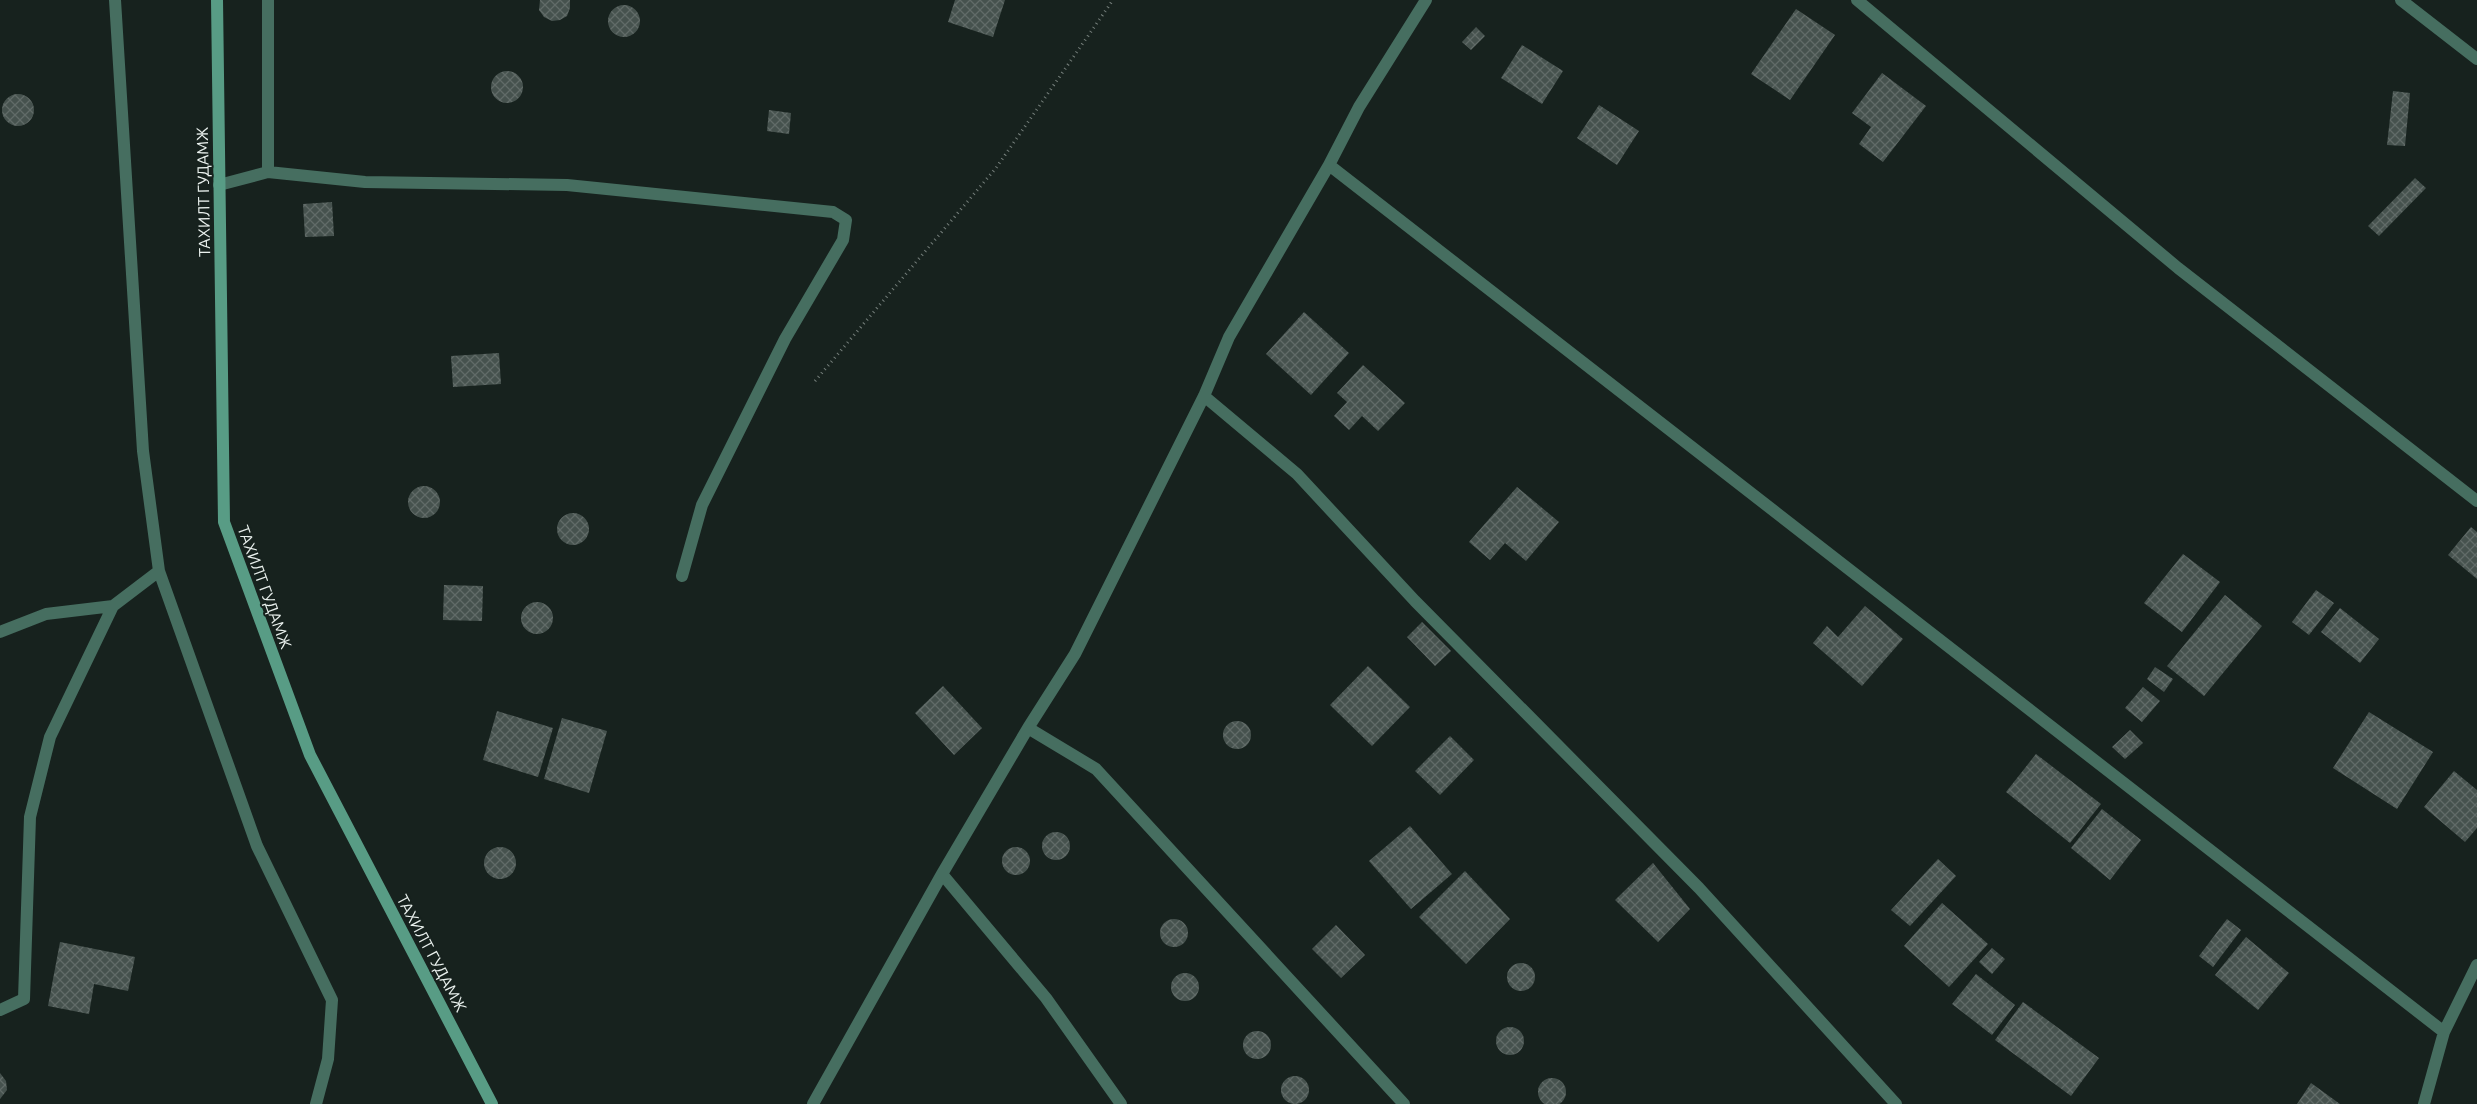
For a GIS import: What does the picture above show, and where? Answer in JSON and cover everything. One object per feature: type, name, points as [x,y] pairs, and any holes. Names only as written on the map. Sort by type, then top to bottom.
[{"type":"main road","name":"ТАХИЛТ ГУДАМЖ","points":[[217,0],[224,522],[310,755],[492,1104]]},
{"type":"street","points":[[115,0],[143,452],[159,571],[257,846],[332,1000],[328,1060],[316,1104]]},
{"type":"street","points":[[268,0],[268,172]]},
{"type":"street","points":[[813,1104],[942,874],[1028,728],[1076,654],[1204,396],[1229,337],[1330,165],[1359,108],[1426,0]]},
{"type":"street","points":[[1857,0],[2178,268],[2477,501]]},
{"type":"street","points":[[2401,0],[2477,59]]},
{"type":"street","points":[[1330,165],[2444,1032]]},
{"type":"street","points":[[220,185],[268,172],[365,182],[567,185],[832,212],[846,220],[843,240],[785,339],[702,505],[682,576]]},
{"type":"street","points":[[1204,396],[1297,474],[1415,601],[1699,888],[1896,1104]]},
{"type":"street","points":[[0,1010],[24,999],[30,817],[50,736],[112,606],[159,571]]},
{"type":"street","points":[[0,632],[46,614],[112,606]]},
{"type":"street","points":[[1028,728],[1096,769],[1404,1104]]},
{"type":"street","points":[[942,874],[1046,998],[1121,1104]]},
{"type":"street","points":[[2424,1104],[2444,1032],[2477,965]]},
{"type":"path","points":[[815,381],[996,168],[1113,0]]},
{"type":"building","points":[[540,0],[570,0],[567,16],[560,20],[552,21],[544,17],[539,10]]},
{"type":"building","points":[[955,0],[1005,0],[993,37],[948,22]]},
{"type":"building","points":[[624,5],[630,6],[635,10],[639,15],[639,27],[635,32],[630,36],[624,37],[618,36],[613,32],[609,27],[608,21],[609,15],[613,10],[618,6]]},
{"type":"building","points":[[1796,9],[1835,35],[1790,100],[1751,74]]},
{"type":"building","points":[[1476,27],[1485,36],[1471,50],[1462,42]]},
{"type":"building","points":[[1522,45],[1563,71],[1542,104],[1501,78]]},
{"type":"building","points":[[507,71],[513,72],[518,76],[522,81],[522,93],[518,98],[513,102],[507,103],[501,102],[496,98],[492,93],[491,87],[492,81],[496,76],[501,72]]},
{"type":"building","points":[[1882,73],[1926,106],[1883,162],[1859,144],[1871,127],[1852,113]]},
{"type":"building","points":[[2393,91],[2410,93],[2405,146],[2387,145]]},
{"type":"building","points":[[18,94],[24,95],[29,99],[33,104],[33,116],[29,121],[24,125],[18,126],[12,125],[7,121],[3,116],[2,110],[3,104],[7,99],[12,95]]},
{"type":"building","points":[[1599,105],[1639,131],[1617,165],[1577,138]]},
{"type":"building","points":[[769,110],[791,113],[789,134],[767,131]]},
{"type":"building","points":[[2415,178],[2426,188],[2379,236],[2368,226]]},
{"type":"building","points":[[332,202],[334,236],[305,237],[303,204]]},
{"type":"building","points":[[1304,312],[1349,353],[1311,395],[1266,354]]},
{"type":"building","points":[[499,353],[501,384],[453,387],[451,356]]},
{"type":"building","points":[[1363,365],[1405,403],[1378,431],[1362,416],[1349,430],[1334,416],[1347,402],[1337,393]]},
{"type":"building","points":[[424,486],[430,487],[435,491],[439,496],[439,508],[435,513],[430,517],[424,518],[418,517],[413,513],[409,508],[408,502],[409,496],[413,491],[418,487]]},
{"type":"building","points":[[1517,487],[1559,522],[1526,561],[1505,543],[1490,560],[1469,542]]},
{"type":"building","points":[[573,513],[579,514],[584,518],[588,523],[588,535],[584,540],[579,544],[573,545],[567,544],[562,540],[558,535],[557,529],[558,523],[562,518],[567,514]]},
{"type":"building","points":[[2471,527],[2477,532],[2477,579],[2448,555]]},
{"type":"building","points":[[2183,554],[2220,582],[2182,632],[2144,603]]},
{"type":"building","points":[[444,585],[483,586],[482,621],[443,620]]},
{"type":"building","points":[[2316,590],[2334,603],[2309,635],[2292,622]]},
{"type":"building","points":[[2225,595],[2262,626],[2204,696],[2167,666]]},
{"type":"building","points":[[537,602],[543,603],[548,607],[552,612],[552,624],[548,629],[543,633],[537,634],[531,633],[526,629],[522,624],[521,618],[522,612],[526,607],[531,603]]},
{"type":"building","points":[[1865,606],[1903,639],[1862,686],[1813,643],[1827,626],[1838,637]]},
{"type":"building","points":[[2340,608],[2379,639],[2360,663],[2321,632]]},
{"type":"building","points":[[1422,622],[1451,651],[1435,666],[1407,637]]},
{"type":"building","points":[[1368,666],[1410,707],[1372,746],[1330,705]]},
{"type":"building","points":[[2155,667],[2173,679],[2164,692],[2147,679]]},
{"type":"building","points":[[943,686],[982,728],[954,755],[915,713]]},
{"type":"building","points":[[2143,687],[2160,701],[2142,722],[2125,708]]},
{"type":"building","points":[[497,711],[553,728],[538,777],[483,760]]},
{"type":"building","points":[[2369,712],[2433,752],[2397,809],[2333,768]]},
{"type":"building","points":[[562,718],[607,731],[589,793],[544,779]]},
{"type":"building","points":[[1237,721],[1247,725],[1251,735],[1247,745],[1237,749],[1227,745],[1223,735],[1227,725]]},
{"type":"building","points":[[2130,730],[2143,743],[2125,759],[2112,747]]},
{"type":"building","points":[[1450,736],[1474,760],[1440,795],[1415,771]]},
{"type":"building","points":[[2036,754],[2101,804],[2070,843],[2006,792]]},
{"type":"building","points":[[2454,771],[2477,790],[2477,828],[2465,842],[2424,807]]},
{"type":"building","points":[[2102,809],[2141,840],[2110,880],[2071,848]]},
{"type":"building","points":[[1410,826],[1452,874],[1411,909],[1369,861]]},
{"type":"building","points":[[1056,832],[1066,836],[1070,846],[1066,856],[1056,860],[1046,856],[1042,846],[1046,836]]},
{"type":"building","points":[[500,847],[506,848],[511,852],[515,857],[515,869],[511,874],[506,878],[500,879],[494,878],[489,874],[485,869],[484,863],[485,857],[489,852],[494,848]]},
{"type":"building","points":[[1016,847],[1026,851],[1030,861],[1026,871],[1016,875],[1006,871],[1002,861],[1006,851]]},
{"type":"building","points":[[1938,859],[1956,876],[1910,926],[1891,910]]},
{"type":"building","points":[[1653,863],[1690,909],[1658,942],[1615,900]]},
{"type":"building","points":[[1465,871],[1510,919],[1466,964],[1419,917]]},
{"type":"building","points":[[1942,903],[1988,944],[1949,987],[1904,946]]},
{"type":"building","points":[[1174,919],[1184,923],[1188,933],[1184,943],[1174,947],[1164,943],[1160,933],[1164,923]]},
{"type":"building","points":[[2227,919],[2241,930],[2213,967],[2199,956]]},
{"type":"building","points":[[1336,925],[1365,955],[1341,978],[1312,949]]},
{"type":"building","points":[[2246,937],[2289,973],[2258,1010],[2215,975]]},
{"type":"building","points":[[60,942],[135,957],[128,991],[94,984],[89,1014],[48,1006]]},
{"type":"building","points":[[1992,948],[2005,959],[1992,974],[1979,962]]},
{"type":"building","points":[[1521,963],[1531,967],[1535,977],[1531,987],[1521,991],[1511,987],[1507,977],[1511,967]]},
{"type":"building","points":[[1185,973],[1195,977],[1199,987],[1195,997],[1185,1001],[1175,997],[1171,987],[1175,977]]},
{"type":"building","points":[[1976,974],[2015,1005],[1992,1035],[1952,1004]]},
{"type":"building","points":[[2023,1002],[2099,1058],[2071,1096],[1995,1040]]},
{"type":"building","points":[[1510,1027],[1520,1031],[1524,1041],[1520,1051],[1510,1055],[1500,1051],[1496,1041],[1500,1031]]},
{"type":"building","points":[[1257,1031],[1267,1035],[1271,1045],[1267,1055],[1257,1059],[1247,1055],[1243,1045],[1247,1035]]},
{"type":"building","points":[[0,1073],[6,1081],[7,1090],[0,1099]]},
{"type":"building","points":[[1295,1076],[1305,1080],[1309,1090],[1305,1100],[1295,1104],[1285,1100],[1281,1090],[1285,1080]]},
{"type":"building","points":[[1552,1078],[1562,1082],[1566,1092],[1562,1102],[1552,1106],[1542,1102],[1538,1092],[1542,1082]]},
{"type":"building","points":[[2311,1083],[2340,1104],[2297,1104]]}]
